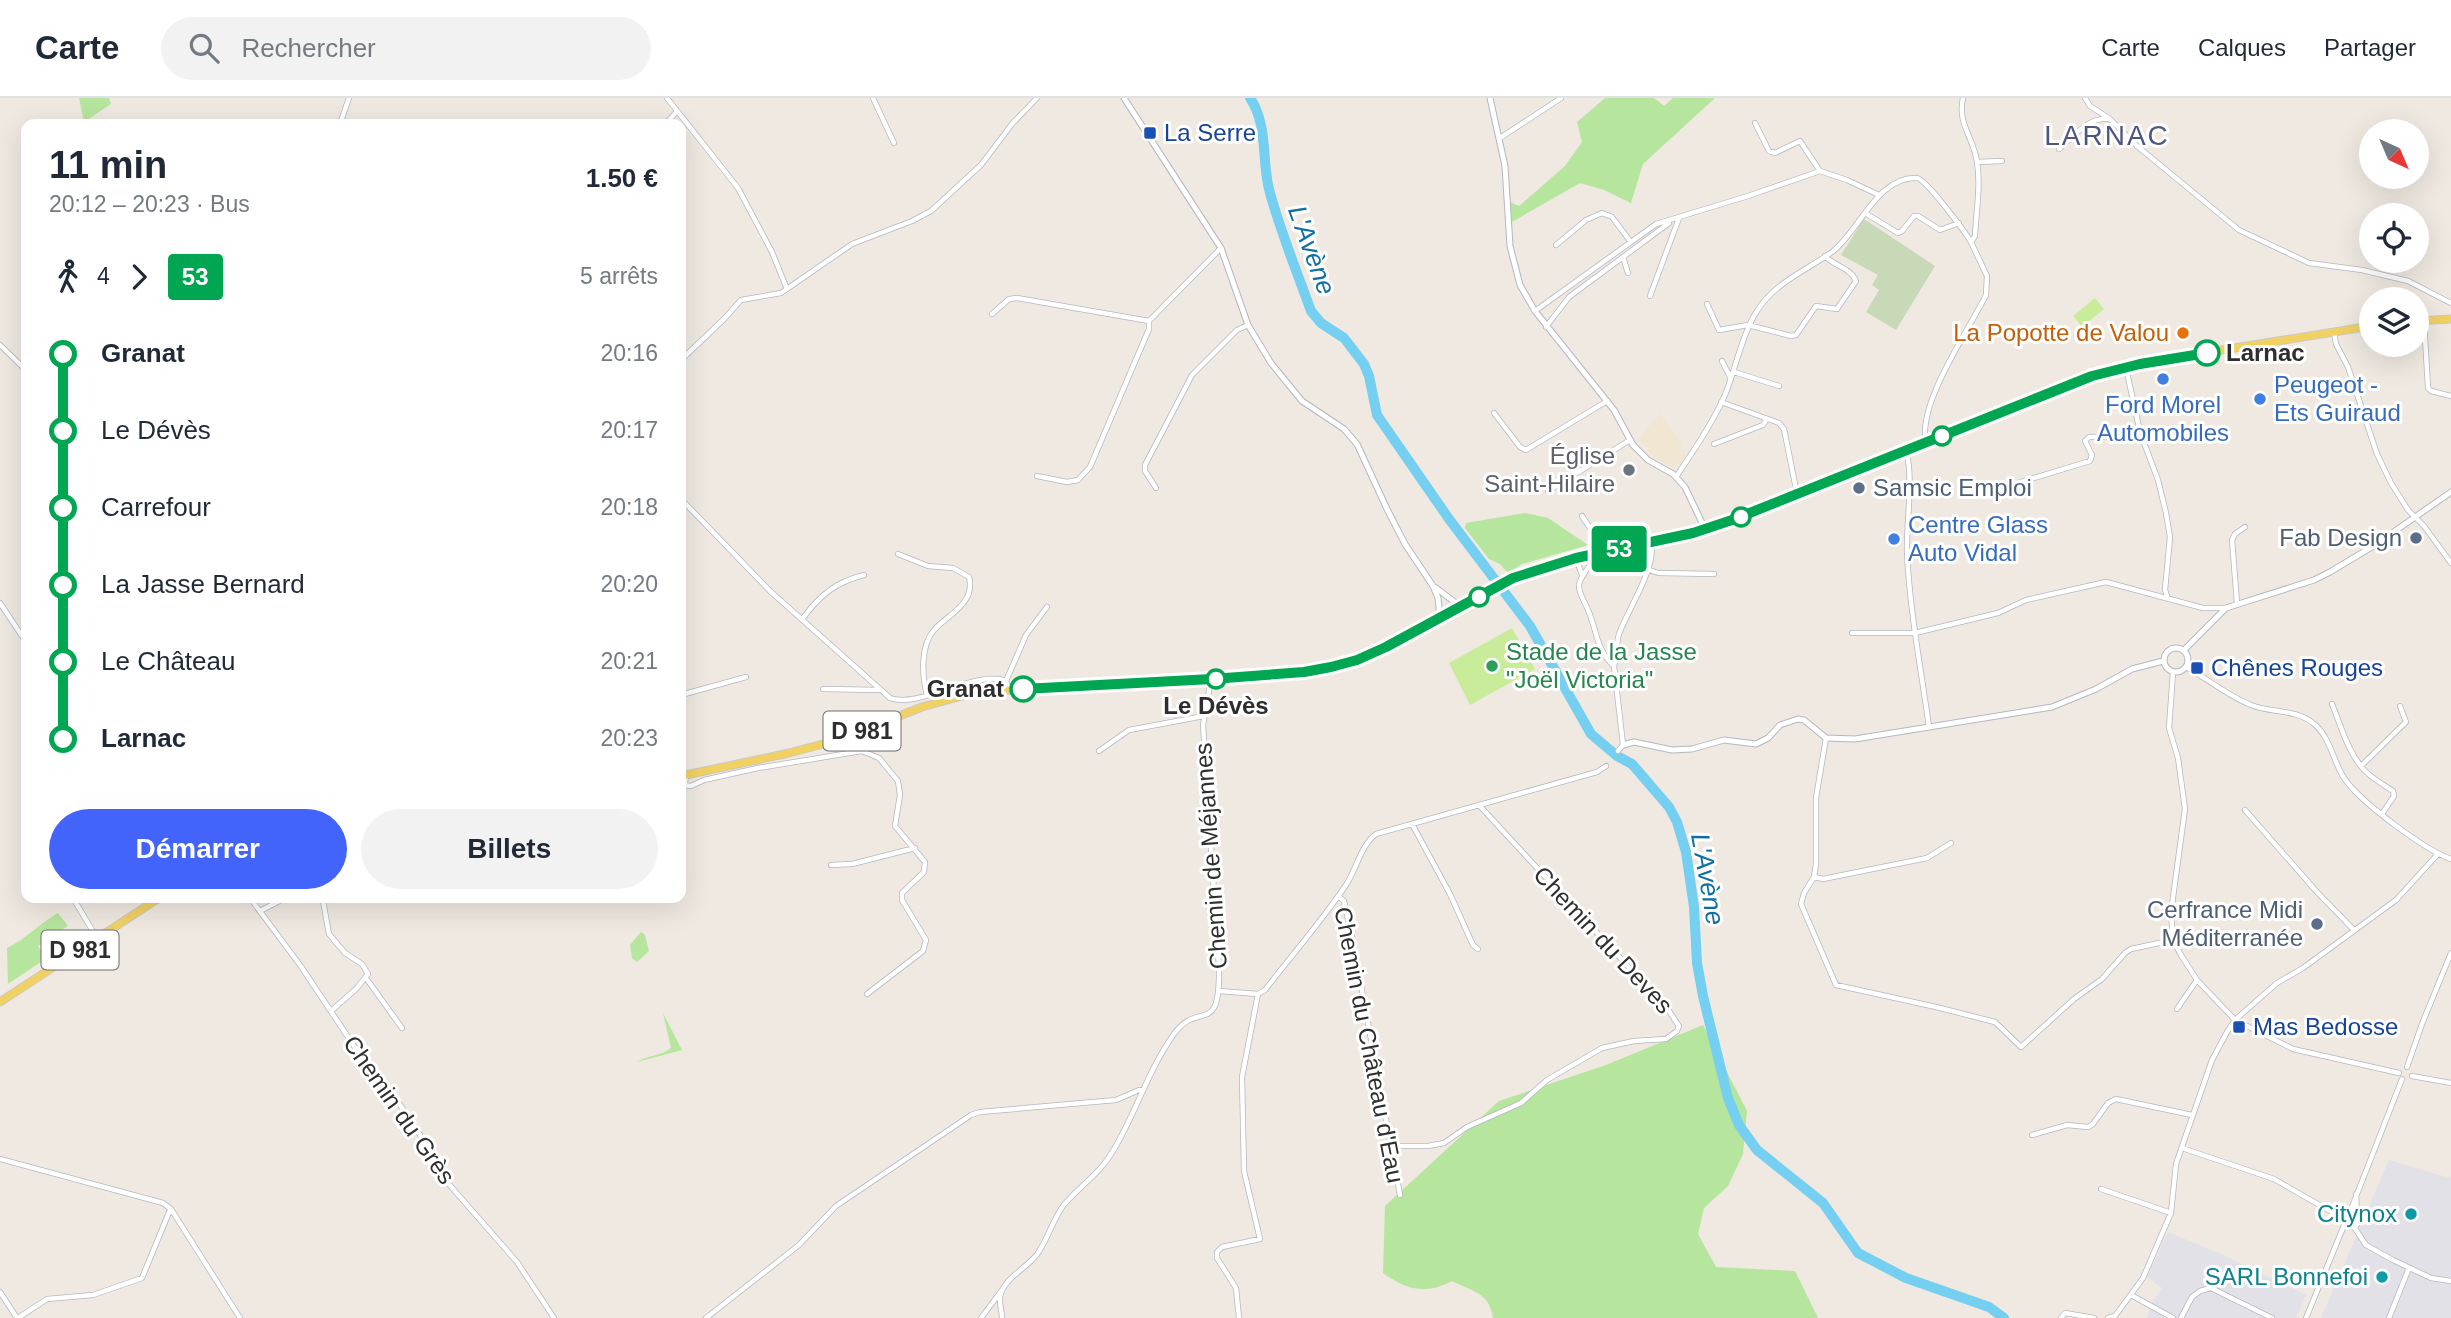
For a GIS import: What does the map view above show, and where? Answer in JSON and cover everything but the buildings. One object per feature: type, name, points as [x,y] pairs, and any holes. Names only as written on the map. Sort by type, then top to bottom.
[{"type":"main road","points":[[2429,320],[2451,319]]},
{"type":"main road","name":"D 981","points":[[686,774],[838,740],[942,701],[1009,690],[1212,679],[1304,672],[1331,667],[1369,655],[1513,578],[1576,558],[1705,529],[2092,376],[2126,367],[2359,329]]},
{"type":"main road","name":"D 981","points":[[0,1002],[151,903]]},
{"type":"street","points":[[342,119],[349,98]]},
{"type":"street","points":[[667,98],[683,119]]},
{"type":"street","points":[[873,98],[894,143]]},
{"type":"street","points":[[686,355],[741,300],[781,293],[852,244],[931,211],[981,165],[1012,124],[1037,98]]},
{"type":"street","points":[[1490,98],[1505,166],[1510,246],[1520,285],[1535,312],[1607,401],[1619,417],[1630,440],[1643,456],[1676,477],[1685,487],[1705,529]]},
{"type":"street","points":[[1500,138],[1561,98]]},
{"type":"street","points":[[1963,98],[1960,111],[1977,162],[1975,236],[1971,242]]},
{"type":"street","points":[[2085,98],[2137,146],[2239,230],[2309,263],[2362,270],[2409,281],[2451,303]]},
{"type":"street","points":[[1125,99],[1222,248],[1248,324],[1271,363],[1292,391],[1310,408],[1344,429],[1354,439],[1405,544],[1433,586],[1438,598],[1440,618]]},
{"type":"street","points":[[670,119],[677,111]]},
{"type":"street","points":[[2059,149],[2088,123],[2101,118],[2110,119]]},
{"type":"street","points":[[686,122],[738,188],[772,253],[787,289]]},
{"type":"street","points":[[1755,123],[1769,151],[1774,153],[1800,141],[1819,171]]},
{"type":"street","points":[[1977,162],[2002,161]]},
{"type":"street","points":[[1535,312],[1656,224],[1819,171],[1879,195]]},
{"type":"street","points":[[1676,477],[1700,442],[1721,402],[1757,311],[1769,296],[1845,239],[1879,195],[1901,182],[1920,179],[1959,223],[1987,276],[1986,295],[1940,382],[1924,429],[1926,442]]},
{"type":"street","points":[[1556,244],[1586,220],[1602,213],[1612,216],[1630,241]]},
{"type":"street","points":[[1865,213],[1898,233],[1914,216],[1940,230],[1959,223]]},
{"type":"street","points":[[1650,296],[1680,217]]},
{"type":"street","points":[[1546,327],[1569,297],[1672,219]]},
{"type":"street","points":[[1037,476],[1067,482],[1078,480],[1090,467],[1149,329],[1149,321],[1222,248]]},
{"type":"street","points":[[1707,304],[1720,330],[1751,326],[1791,336],[1799,332],[1816,306],[1833,309],[1840,306],[1856,281],[1851,273],[1831,263],[1825,256]]},
{"type":"street","points":[[1623,257],[1628,273]]},
{"type":"street","points":[[992,314],[1009,299],[1017,298],[1149,321]]},
{"type":"street","points":[[1156,488],[1144,471],[1144,465],[1187,383],[1198,367],[1237,330],[1248,324]]},
{"type":"street","points":[[2334,332],[2377,454],[2391,483],[2408,510],[2451,563]]},
{"type":"street","points":[[0,345],[21,365]]},
{"type":"street","points":[[2424,357],[2428,388],[2451,396]]},
{"type":"street","points":[[1722,361],[1731,379]]},
{"type":"street","points":[[2126,367],[2140,432],[2158,480],[2166,513],[2170,537],[2165,590],[2168,599]]},
{"type":"street","points":[[1734,372],[1779,386]]},
{"type":"street","points":[[1494,413],[1520,447],[1526,450],[1607,401]]},
{"type":"street","points":[[1721,402],[1779,423],[1784,429],[1797,494]]},
{"type":"street","points":[[1714,444],[1763,425],[1766,420]]},
{"type":"street","points":[[2014,488],[2018,484],[2090,461],[2092,455],[2085,441],[2089,437],[2140,432]]},
{"type":"street","points":[[1548,491],[1630,440]]},
{"type":"street","points":[[1906,450],[1910,467],[1906,527],[1909,588],[1929,727]]},
{"type":"street","points":[[2184,650],[2226,608],[2314,580],[2364,551],[2451,492]]},
{"type":"street","points":[[686,504],[770,591],[882,690],[897,700],[910,700],[989,680],[1006,681]]},
{"type":"street","points":[[1582,516],[1606,552]]},
{"type":"street","points":[[2237,603],[2232,540],[2233,536],[2245,527]]},
{"type":"street","points":[[1623,745],[1614,666],[1619,635],[1653,550],[1651,542]]},
{"type":"street","points":[[898,554],[928,566],[953,568],[970,577],[965,600],[954,614],[934,630],[929,641],[923,678],[927,695]]},
{"type":"street","points":[[1596,554],[1582,576],[1579,590],[1590,614],[1594,633],[1608,661],[1614,666]]},
{"type":"street","points":[[1576,558],[1582,576]]},
{"type":"street","points":[[1647,569],[1658,573],[1714,574]]},
{"type":"street","points":[[803,618],[830,588],[844,580],[864,575]]},
{"type":"street","points":[[1852,633],[1915,633],[1988,615],[2026,600],[2106,582],[2203,608],[2226,608]]},
{"type":"street","points":[[1433,586],[1460,606]]},
{"type":"street","points":[[0,603],[21,634]]},
{"type":"street","points":[[1009,690],[1006,681],[1026,635],[1047,607]]},
{"type":"street","points":[[2172,648],[2184,650],[2188,656],[2186,667],[2173,672],[2166,668],[2165,653],[2172,648]]},
{"type":"street","points":[[1618,751],[1623,745],[1634,742],[1672,750],[1692,749],[1724,740],[1756,744],[1768,738],[1780,725],[1798,719],[1804,720],[1826,738],[1856,739],[2052,707],[2096,689],[2144,664],[2164,661]]},
{"type":"street","points":[[2186,667],[2248,704],[2300,716],[2314,723],[2352,789],[2438,854],[2451,859]]},
{"type":"street","points":[[2173,672],[2169,728],[2178,758],[2185,809],[2173,888],[2173,940],[2197,981],[2235,1020],[2293,1049],[2399,1073]]},
{"type":"street","points":[[686,694],[746,677]]},
{"type":"street","name":"Chemin de Méjannes","points":[[1212,679],[1204,716],[1219,991]]},
{"type":"street","points":[[823,689],[882,690]]},
{"type":"street","points":[[2332,704],[2349,746],[2361,766],[2393,791],[2394,796],[2382,814]]},
{"type":"street","points":[[2361,766],[2406,722],[2400,706]]},
{"type":"street","points":[[1099,751],[1129,730],[1204,716]]},
{"type":"street","points":[[1826,738],[1816,798],[1816,864],[1814,877],[1804,893],[1802,909],[1836,985],[1995,1022],[2021,1047],[2074,999],[2102,979],[2124,953],[2173,940]]},
{"type":"street","points":[[686,786],[758,768],[851,752],[871,753],[884,763],[898,781],[901,795],[895,825],[925,862],[924,872],[902,893],[902,900],[926,940],[926,946],[867,994]]},
{"type":"street","points":[[981,1318],[1004,1287],[1037,1254],[1064,1206],[1098,1174],[1113,1152],[1157,1061],[1176,1031],[1194,1019],[1211,1013],[1216,1007],[1219,991],[1258,995],[1265,990],[1338,896],[1372,837],[1597,772],[1606,766]]},
{"type":"street","name":"Chemin du Deves","points":[[1392,1146],[1444,1143],[1467,1127],[1521,1103],[1547,1080],[1602,1048],[1633,1041],[1666,1038],[1679,1026],[1669,1011],[1479,805]]},
{"type":"street","points":[[2245,810],[2353,929]]},
{"type":"street","points":[[1412,824],[1450,894],[1472,944],[1478,949]]},
{"type":"street","points":[[1814,877],[1823,879],[1927,858],[1951,843]]},
{"type":"street","points":[[831,866],[852,864],[915,848]]},
{"type":"street","points":[[2108,1318],[2115,1315],[2143,1278],[2171,1213],[2176,1164],[2192,1115],[2212,1060],[2235,1020],[2277,983],[2311,963],[2353,929],[2396,900],[2438,854]]},
{"type":"street","name":"Chemin du Château d'Eau","points":[[1338,896],[1344,901],[1352,937],[1400,1195]]},
{"type":"street","points":[[76,903],[97,938]]},
{"type":"street","name":"Chemin du Grès","points":[[254,903],[356,1049],[389,1089],[416,1128],[447,1182],[517,1262],[554,1318]]},
{"type":"street","points":[[260,912],[276,903]]},
{"type":"street","points":[[323,903],[329,934],[345,953],[362,964],[368,974],[331,1011]]},
{"type":"street","points":[[2407,1067],[2451,953]]},
{"type":"street","points":[[366,978],[402,1027]]},
{"type":"street","points":[[2177,1009],[2197,981]]},
{"type":"street","points":[[1239,1318],[1236,1288],[1217,1258],[1217,1252],[1222,1247],[1260,1239],[1244,1171],[1242,1098],[1242,1077],[1258,995]]},
{"type":"street","points":[[2399,1073],[2402,1067],[2407,1067],[2412,1071],[2412,1076]]},
{"type":"street","points":[[2350,1224],[2350,1212],[2356,1194],[2402,1079],[2399,1073]]},
{"type":"street","points":[[2402,1079],[2407,1080],[2412,1076],[2451,1083]]},
{"type":"street","points":[[706,1318],[799,1245],[836,1206],[971,1115],[1116,1100],[1139,1090],[1143,1091]]},
{"type":"street","points":[[2032,1135],[2067,1125],[2088,1127],[2108,1103],[2116,1099],[2192,1115]]},
{"type":"street","points":[[2182,1148],[2274,1179],[2350,1224],[2366,1245],[2431,1278],[2451,1281]]},
{"type":"street","points":[[0,1159],[163,1203],[171,1209],[240,1318]]},
{"type":"street","points":[[2101,1189],[2171,1213]]},
{"type":"street","points":[[2306,1318],[2336,1244],[2350,1224],[2359,1217],[2356,1194]]},
{"type":"street","points":[[0,1292],[17,1318],[47,1298],[93,1295],[142,1278],[171,1209]]},
{"type":"street","points":[[2350,1212],[2357,1213]]},
{"type":"street","points":[[2389,1318],[2409,1268]]},
{"type":"street","points":[[1002,1318],[1000,1297],[1004,1287]]},
{"type":"street","points":[[2181,1318],[2192,1297],[2200,1291],[2211,1289],[2272,1318]]},
{"type":"street","points":[[2131,1295],[2173,1318]]},
{"type":"street","points":[[2061,1318],[2065,1313],[2094,1318]]},
{"type":"shaded area","points":[[1660,414],[1681,443],[1681,449],[1686,455],[1681,464],[1676,466],[1672,467],[1650,455],[1647,447],[1638,439]]},
{"type":"shaded area","points":[[2389,1160],[2450,1178],[2451,1176],[2451,1318],[2321,1318]]},
{"type":"shaded area","points":[[2168,1232],[2306,1295],[2296,1318],[2147,1318],[2152,1302],[2162,1288],[2147,1277]]},
{"type":"green space","points":[[79,98],[109,98],[111,104],[88,119],[83,119]]},
{"type":"green space","points":[[1605,98],[1654,98],[1664,106],[1673,98],[1715,98],[1643,164],[1631,203],[1604,190],[1580,183],[1512,222],[1510,202],[1519,206],[1565,166],[1582,142],[1577,122]]},
{"type":"green space","points":[[1864,219],[1935,266],[1896,330],[1866,312],[1879,290],[1872,285],[1878,275],[1841,255]]},
{"type":"green space","points":[[2095,298],[2104,309],[2082,327],[2073,316]]},
{"type":"green space","points":[[1525,513],[1548,518],[1588,545],[1522,564],[1508,573],[1500,564],[1489,559],[1465,528],[1466,523]]},
{"type":"green space","name":"Stade de la Jasse \"Joël Victoria\"","points":[[1512,628],[1535,669],[1470,705],[1449,663]]},
{"type":"green space","points":[[58,913],[68,926],[38,946],[47,958],[8,984],[7,948]]},
{"type":"green space","points":[[641,932],[645,935],[649,951],[637,962],[632,958],[630,945]]},
{"type":"green space","points":[[663,1013],[682,1050],[637,1062],[671,1048]]},
{"type":"green space","points":[[1703,1025],[1747,1111],[1743,1154],[1728,1186],[1704,1208],[1698,1234],[1716,1267],[1795,1271],[1818,1318],[1493,1318],[1484,1298],[1452,1281],[1433,1288],[1416,1289],[1383,1273],[1385,1206],[1499,1101],[1606,1065]]},
{"type":"waterway","name":"L'Avène","points":[[1250,98],[1260,120],[1270,193],[1311,311],[1321,323],[1344,338],[1364,364],[1377,415],[1449,519],[1530,626],[1591,734],[1617,756],[1632,764],[1669,807],[1677,822],[1686,852],[1703,996],[1728,1098],[1739,1125],[1757,1150],[1823,1203],[1858,1253],[1906,1278],[1989,1307],[2004,1318]]},
{"type":"bus line","name":"53","points":[[1023,689],[1304,672],[1357,660],[1513,578],[1534,570],[1705,529],[2092,376],[2140,364],[2207,353]]},
{"type":"place","name":"La Serre","points":[[1150,133]]},
{"type":"place","name":"La Popotte de Valou","points":[[2183,333]]},
{"type":"place","name":"Larnac","points":[[2207,353]]},
{"type":"place","name":"Ford Morel Automobiles","points":[[2163,379]]},
{"type":"place","name":"Peugeot - Ets Guiraud","points":[[2260,399]]},
{"type":"place","name":"Église Saint-Hilaire","points":[[1629,470]]},
{"type":"place","name":"Samsic Emploi","points":[[1859,488]]},
{"type":"place","name":"Fab Design","points":[[2416,538]]},
{"type":"place","name":"Centre Glass Auto Vidal","points":[[1894,539]]},
{"type":"place","name":"Stade de la Jasse \"Joël Victoria\"","points":[[1492,666]]},
{"type":"place","name":"Chênes Rouges","points":[[2197,668]]},
{"type":"place","name":"Le Dévès","points":[[1216,679]]},
{"type":"place","name":"Granat","points":[[1023,689]]},
{"type":"place","name":"Cerfrance Midi Méditerranée","points":[[2317,924]]},
{"type":"place","name":"Mas Bedosse","points":[[2239,1027]]},
{"type":"place","name":"Citynox","points":[[2411,1214]]},
{"type":"place","name":"SARL Bonnefoi","points":[[2382,1277]]},
{"type":"district","name":"LARNAC","points":[[2107,135]]}]
